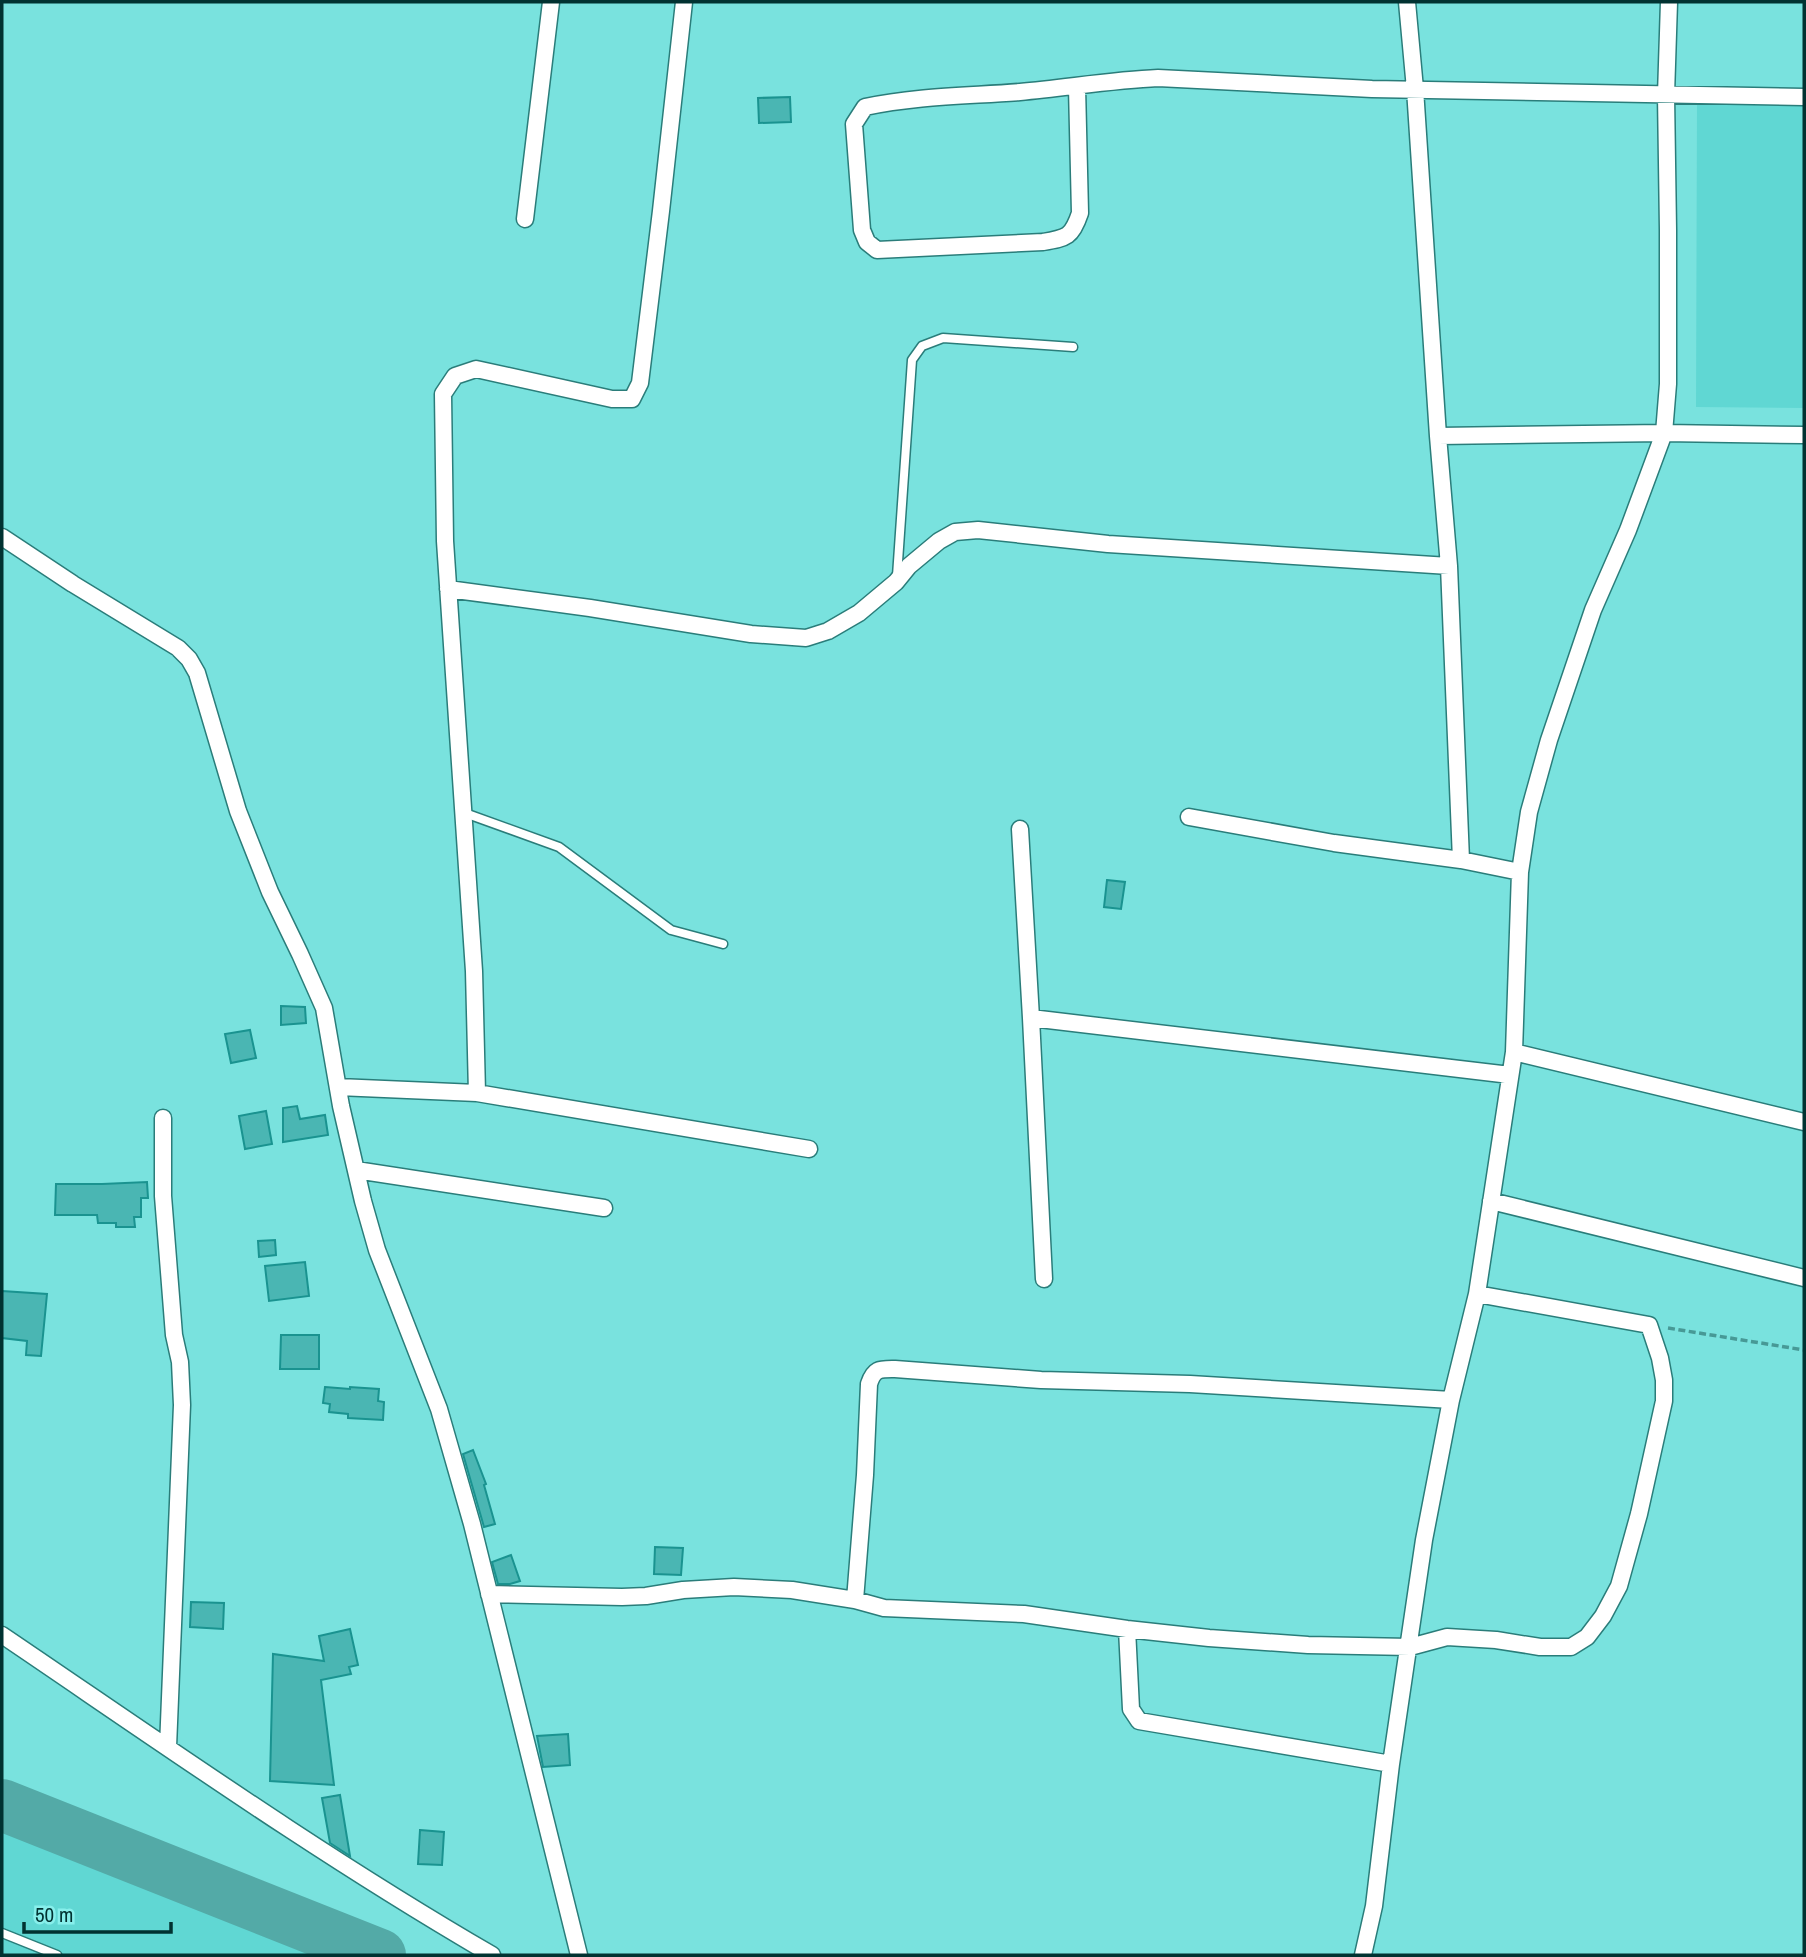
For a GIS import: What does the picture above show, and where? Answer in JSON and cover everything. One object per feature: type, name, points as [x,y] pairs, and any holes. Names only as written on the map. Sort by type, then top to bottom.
[{"type":"street","points":[[525,219],[551,2]]},
{"type":"street","points":[[477,1093],[474,971],[445,541],[443,394],[455,376],[476,369],[612,399],[632,398],[640,383],[684,2]]},
{"type":"street","points":[[1407,2],[1449,566],[1461,860]]},
{"type":"street","points":[[1363,1955],[1374,1906],[1391,1764],[1424,1540],[1451,1401],[1477,1294],[1514,1052],[1520,872],[1529,812],[1549,740],[1593,610],[1628,530],[1664,433],[1668,356],[1666,95],[1669,2]]},
{"type":"street","points":[[1077,87],[1080,213],[1075,229],[1065,238],[1044,242],[902,250],[877,250],[867,242],[862,230],[854,124],[865,107],[894,101],[1158,78],[1371,89],[1804,97]]},
{"type":"street","points":[[1438,436],[1664,433],[1804,435]]},
{"type":"street","points":[[448,590],[590,608],[751,634],[806,638],[828,631],[859,614],[896,582],[909,566],[939,541],[955,532],[978,530],[1108,544],[1449,566]]},
{"type":"street","points":[[2,537],[178,648],[189,659],[197,673],[238,811],[270,892],[324,1008],[356,1170],[377,1250],[439,1409],[472,1524],[579,1955]]},
{"type":"street","points":[[1189,817],[1334,843],[1461,860],[1520,872]]},
{"type":"street","points":[[1020,828],[1044,1279]]},
{"type":"street","points":[[1031,1018],[1510,1075]]},
{"type":"street","points":[[1514,1052],[1804,1122]]},
{"type":"street","points":[[338,1087],[477,1093],[809,1149]]},
{"type":"street","points":[[163,1118],[163,1196],[167,1259],[181,1384],[177,1564],[168,1747]]},
{"type":"street","points":[[356,1170],[604,1208]]},
{"type":"street","points":[[1491,1201],[1804,1278]]},
{"type":"street","points":[[489,1594],[622,1597],[734,1587],[792,1590],[855,1600],[884,1608],[1024,1614],[1209,1638],[1308,1645],[1410,1647],[1447,1637],[1496,1640],[1541,1647],[1571,1647],[1587,1637],[1604,1616],[1619,1586],[1639,1514],[1664,1401],[1662,1369],[1649,1325],[1477,1294]]},
{"type":"street","points":[[855,1600],[869,1384],[872,1375],[880,1369],[1054,1381],[1190,1384],[1451,1401]]},
{"type":"street","points":[[1127,1629],[1131,1709],[1139,1721],[1391,1764]]},
{"type":"street","points":[[2,1635],[364,1877],[492,1955]]},
{"type":"lane","points":[[896,582],[912,360],[922,346],[943,338],[1073,347]]},
{"type":"lane","points":[[462,812],[559,847],[671,930],[723,944]]},
{"type":"lane","points":[[2,1933],[57,1955]]},
{"type":"path","points":[[1649,1325],[1804,1350]]},
{"type":"shaded area","points":[[1697,103],[1804,106],[1804,408],[1696,407]]},
{"type":"shaded area","points":[[2,1803],[213,1886],[391,1955],[2,1955]]},
{"type":"building","points":[[790,97],[791,122],[759,123],[758,98]]},
{"type":"building","points":[[1107,880],[1125,882],[1121,909],[1104,907]]},
{"type":"building","points":[[281,1006],[305,1007],[306,1023],[281,1025]]},
{"type":"building","points":[[250,1030],[256,1058],[231,1063],[225,1034]]},
{"type":"building","points":[[297,1106],[300,1119],[325,1115],[328,1135],[283,1142],[283,1108]]},
{"type":"building","points":[[266,1111],[272,1144],[245,1149],[239,1116]]},
{"type":"building","points":[[147,1182],[148,1198],[141,1198],[141,1217],[134,1217],[135,1227],[98,1223],[97,1215],[55,1215],[56,1184]]},
{"type":"building","points":[[275,1240],[276,1255],[259,1257],[258,1241]]},
{"type":"building","points":[[305,1262],[309,1296],[269,1301],[265,1266]]},
{"type":"building","points":[[2,1291],[47,1294],[41,1356],[26,1355],[27,1341],[2,1338]]},
{"type":"building","points":[[281,1335],[319,1335],[319,1369],[280,1369]]},
{"type":"building","points":[[325,1387],[379,1389],[378,1401],[384,1402],[383,1420],[348,1418],[348,1414],[329,1412],[330,1404],[323,1403]]},
{"type":"building","points":[[473,1450],[486,1484],[484,1485],[495,1524],[484,1527],[463,1454]]},
{"type":"building","points":[[655,1547],[683,1548],[681,1575],[654,1574]]},
{"type":"building","points":[[511,1555],[520,1581],[498,1584],[492,1562]]},
{"type":"building","points":[[191,1602],[224,1603],[223,1629],[190,1627]]},
{"type":"building","points":[[350,1629],[358,1665],[349,1667],[351,1674],[321,1680],[334,1785],[270,1781],[273,1654],[324,1661],[319,1636]]},
{"type":"building","points":[[568,1734],[570,1765],[543,1767],[537,1736]]},
{"type":"building","points":[[340,1795],[350,1856],[330,1843],[322,1798]]},
{"type":"building","points":[[420,1830],[444,1832],[442,1865],[418,1864]]},
{"type":"taxiway","points":[[2,1805],[380,1955]]}]
